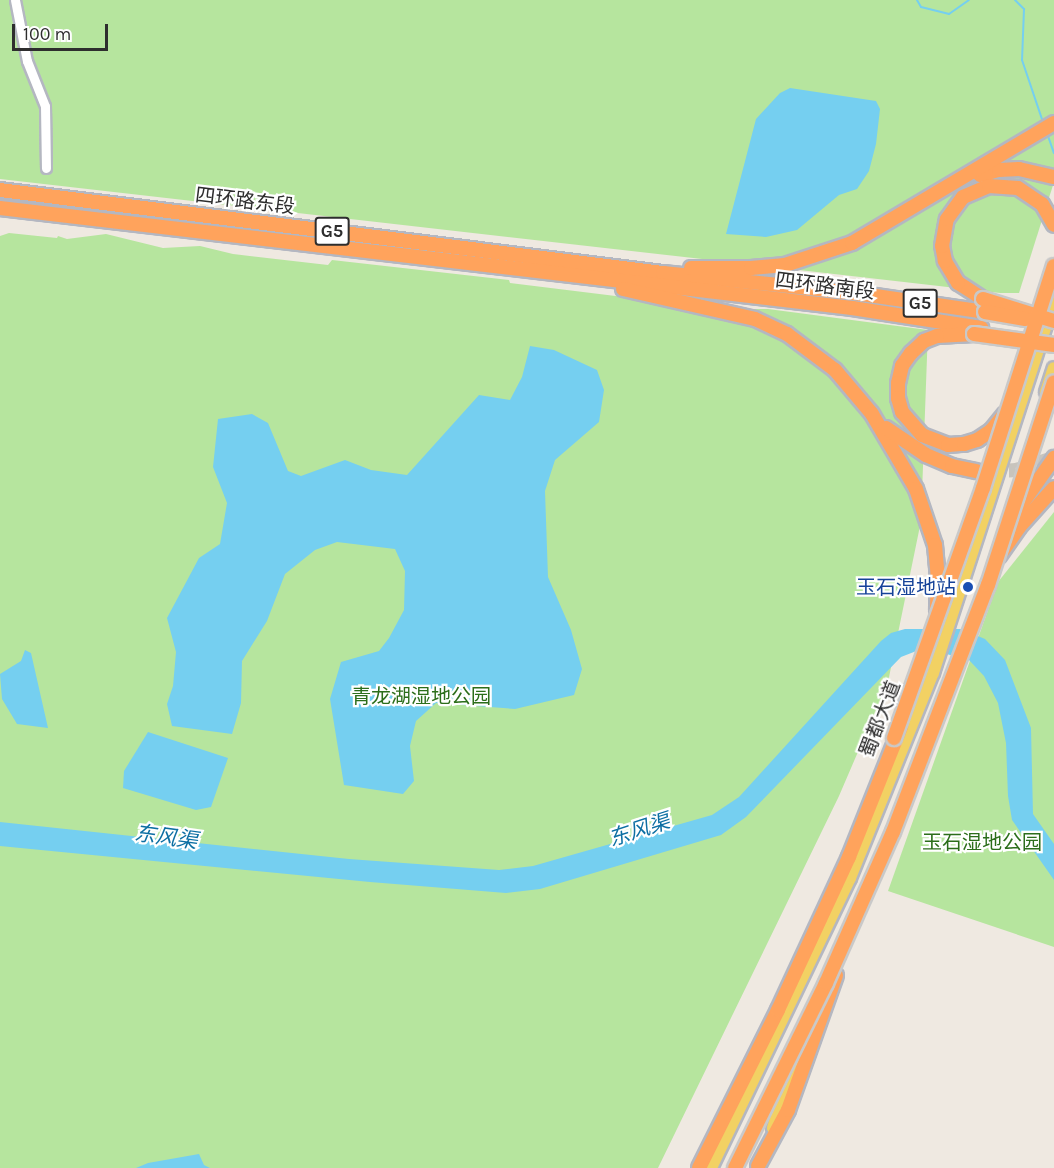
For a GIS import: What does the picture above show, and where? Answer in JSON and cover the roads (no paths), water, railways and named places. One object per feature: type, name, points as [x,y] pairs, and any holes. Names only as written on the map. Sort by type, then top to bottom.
[{"type":"highway","points":[[560,267],[662,280],[785,265],[819,256],[852,243],[964,179],[1054,123]]},
{"type":"highway","points":[[964,179],[999,170],[1019,169],[1054,177]]},
{"type":"highway","points":[[984,305],[958,283],[945,261],[942,246],[947,219],[963,197],[989,186],[1018,188],[1042,204],[1054,225]]},
{"type":"highway","name":"四环路东段","points":[[0,190],[662,280]]},
{"type":"highway","name":"四环路东段","points":[[0,208],[560,267]]},
{"type":"highway","name":"蜀都大道","points":[[697,1168],[824,902],[894,738],[982,488],[1054,266]]},
{"type":"highway","points":[[697,1168],[778,1010],[849,858],[929,671],[948,599],[1054,276]]},
{"type":"highway","points":[[662,280],[787,334],[835,370],[872,414],[903,442],[952,466],[976,471]]},
{"type":"highway","name":"四环路南段","points":[[662,280],[855,293],[984,305],[1054,322]]},
{"type":"highway","name":"四环路南段","points":[[662,280],[852,308],[978,331],[1054,340]]},
{"type":"highway","points":[[1013,402],[991,431],[964,444],[933,441],[911,426],[902,412],[898,398],[898,383],[902,366],[924,340],[937,336],[978,331],[1054,345]]},
{"type":"highway","points":[[735,1168],[826,983],[897,822],[988,585],[1054,382]]},
{"type":"highway","points":[[872,414],[916,489],[935,545],[948,599]]},
{"type":"highway","points":[[758,1167],[788,1110],[847,944],[952,679],[1009,527],[1035,483],[1054,458]]},
{"type":"highway","points":[[998,558],[1019,527],[1054,488]]},
{"type":"main road","points":[[711,1168],[850,878],[929,671],[948,599],[1054,301]]},
{"type":"main road","points":[[977,610],[1054,368]]},
{"type":"street","points":[[15,0],[27,61],[45,106],[46,168]]},
{"type":"water","points":[[790,88],[876,101],[880,109],[876,144],[869,171],[857,189],[839,195],[797,230],[766,237],[726,234],[756,119],[780,93]]},
{"type":"water","points":[[530,346],[554,350],[597,370],[604,390],[599,422],[555,460],[545,491],[548,577],[571,630],[582,669],[574,695],[515,709],[436,703],[416,721],[410,746],[414,781],[403,794],[344,785],[330,699],[341,662],[379,651],[389,638],[404,610],[405,571],[395,549],[337,542],[315,550],[285,574],[267,621],[242,661],[241,703],[232,734],[172,726],[167,704],[173,686],[176,652],[167,618],[199,558],[220,544],[227,503],[213,467],[218,419],[252,414],[268,423],[288,471],[301,476],[345,460],[371,470],[407,475],[479,395],[510,400],[522,377]]},
{"type":"water","points":[[905,629],[961,629],[985,639],[1005,660],[1031,728],[1033,814],[1054,844],[1054,880],[1012,820],[1008,796],[1006,743],[998,703],[984,676],[969,660],[924,648],[901,657],[746,817],[721,835],[540,889],[506,893],[0,846],[0,822],[349,859],[499,870],[533,866],[712,815],[739,797],[881,641],[891,633]]},
{"type":"water","points":[[25,650],[31,653],[48,728],[17,724],[2,699],[0,674],[21,661]]},
{"type":"water","points":[[148,732],[228,758],[211,807],[196,810],[123,788],[124,771]]},
{"type":"water","points":[[199,1154],[204,1165],[210,1168],[136,1168],[148,1163]]},
{"type":"waterway","points":[[917,0],[921,7],[949,14],[969,0]]},
{"type":"waterway","points":[[1015,0],[1024,9],[1022,60],[1043,122]]},
{"type":"waterway","points":[[1047,133],[1054,153]]},
{"type":"tunnel","points":[[988,472],[1016,470],[1054,458]]},
{"type":"place","name":"玉石湿地站","points":[[968,587]]},
{"type":"park label","name":"青龙湖湿地公园","points":[[421,696]]},
{"type":"park label","name":"玉石湿地公园","points":[[982,842]]},
{"type":"water label","name":"东风渠","points":[[639,830]]},
{"type":"water label","name":"东风渠","points":[[166,837]]}]
